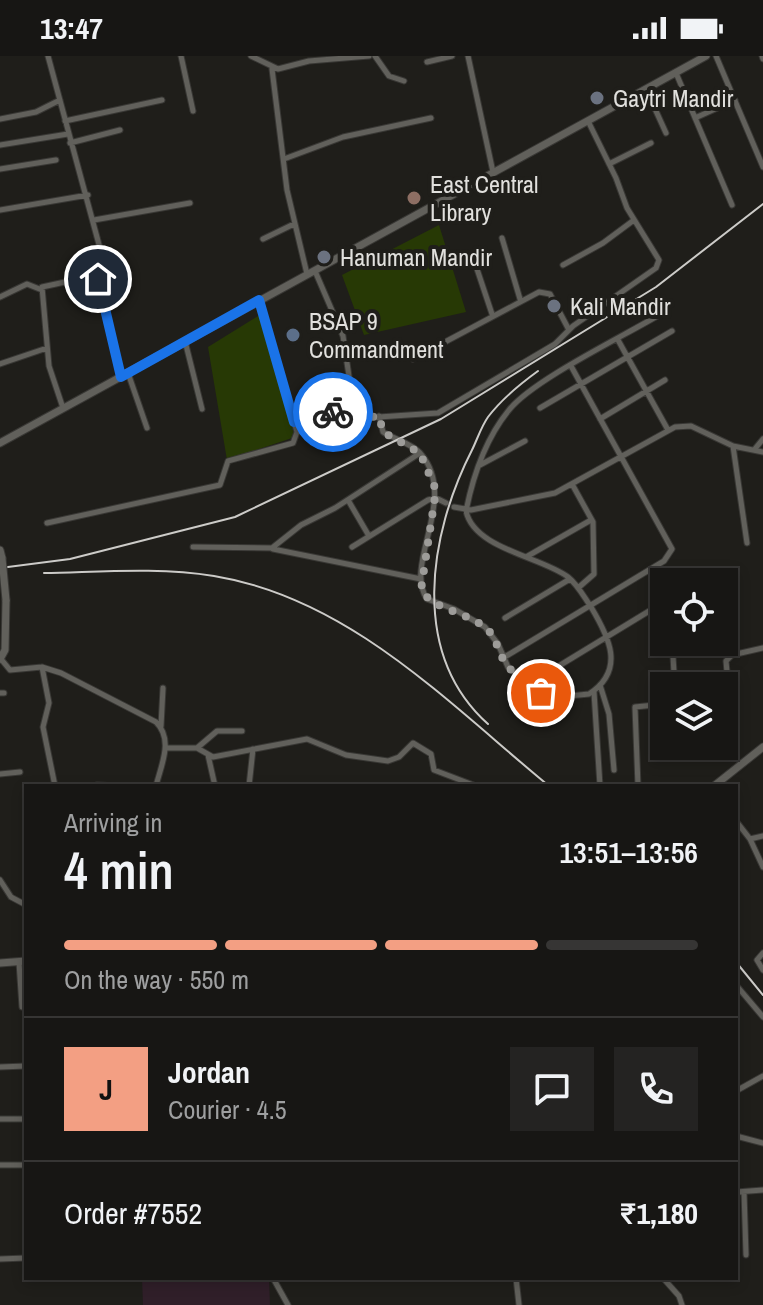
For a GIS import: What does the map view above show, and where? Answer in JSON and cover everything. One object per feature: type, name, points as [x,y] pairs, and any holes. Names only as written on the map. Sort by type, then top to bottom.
[{"type":"main road","points":[[0,443],[185,341],[261,306],[311,272],[706,56]]},
{"type":"main road","points":[[0,659],[5,650],[6,600],[1,554]]},
{"type":"main road","points":[[717,784],[763,747]]},
{"type":"main road","points":[[1,960],[23,961]]},
{"type":"street","points":[[181,56],[193,111]]},
{"type":"street","points":[[251,56],[272,69],[322,58],[369,56]]},
{"type":"street","points":[[375,56],[389,76],[404,81]]},
{"type":"street","points":[[427,62],[452,56]]},
{"type":"street","points":[[468,56],[493,172]]},
{"type":"street","points":[[716,56],[763,167]]},
{"type":"street","points":[[50,57],[70,143],[88,195],[104,263],[98,287],[125,375],[147,428]]},
{"type":"street","points":[[272,69],[294,224],[311,272],[343,336],[353,403],[350,409]]},
{"type":"street","points":[[676,73],[732,205]]},
{"type":"street","points":[[646,89],[666,133]]},
{"type":"street","points":[[0,119],[36,112],[60,100]]},
{"type":"street","points":[[65,121],[162,100]]},
{"type":"street","points":[[695,118],[735,100]]},
{"type":"street","points":[[284,159],[337,138],[431,118]]},
{"type":"street","points":[[294,422],[350,409],[364,418],[438,413],[555,344],[569,330],[659,264],[634,220],[588,121]]},
{"type":"street","points":[[70,143],[120,130]]},
{"type":"street","points":[[0,145],[68,134]]},
{"type":"street","points":[[609,164],[651,143]]},
{"type":"street","points":[[0,169],[56,160]]},
{"type":"street","points":[[0,210],[88,195]]},
{"type":"street","points":[[94,220],[190,203]]},
{"type":"street","points":[[563,265],[592,251],[634,220]]},
{"type":"street","points":[[263,239],[294,224]]},
{"type":"street","points":[[502,238],[520,299]]},
{"type":"street","points":[[475,263],[492,314]]},
{"type":"street","points":[[63,408],[51,375],[42,290],[45,285],[102,274]]},
{"type":"street","points":[[0,297],[27,284],[42,290]]},
{"type":"street","points":[[413,359],[520,299],[547,292],[569,330]]},
{"type":"street","points":[[47,523],[220,485],[228,461],[293,443],[298,436],[261,306]]},
{"type":"street","points":[[379,416],[383,432],[420,453],[436,498],[421,579],[421,590],[427,599],[454,609],[485,627],[493,635],[508,667],[541,693],[559,697],[594,691],[612,658],[607,636],[578,588],[570,579],[525,558],[479,531],[466,511],[479,466],[509,410],[571,366],[659,315]]},
{"type":"street","points":[[540,408],[672,331]]},
{"type":"street","points":[[618,340],[668,430]]},
{"type":"street","points":[[185,341],[202,409]]},
{"type":"street","points":[[0,364],[47,348]]},
{"type":"street","points":[[503,658],[664,561],[672,549],[571,366]]},
{"type":"street","points":[[600,419],[665,380]]},
{"type":"street","points":[[454,507],[466,511],[544,496],[572,484],[668,430],[683,426],[691,426],[733,446],[763,452]]},
{"type":"street","points":[[754,450],[763,439]]},
{"type":"street","points":[[479,466],[525,441]]},
{"type":"street","points":[[733,446],[747,543]]},
{"type":"street","points":[[272,548],[301,525],[348,500],[420,453]]},
{"type":"street","points":[[572,484],[591,520],[594,574],[578,588]]},
{"type":"street","points":[[436,498],[446,503]]},
{"type":"street","points":[[352,547],[436,498]]},
{"type":"street","points":[[348,500],[369,536]]},
{"type":"street","points":[[525,558],[591,520]]},
{"type":"street","points":[[193,547],[272,548],[421,579]]},
{"type":"street","points":[[505,618],[570,579]]},
{"type":"street","points":[[544,675],[650,610]]},
{"type":"street","points":[[738,654],[763,648]]},
{"type":"street","points":[[673,656],[674,672]]},
{"type":"street","points":[[0,659],[10,670],[42,667],[113,698],[161,726]]},
{"type":"street","points":[[42,667],[49,703],[43,727],[55,784]]},
{"type":"street","points":[[600,685],[609,714],[614,770]]},
{"type":"street","points":[[157,784],[166,748],[161,726],[163,688]]},
{"type":"street","points":[[594,691],[600,784]]},
{"type":"street","points":[[638,784],[635,707],[650,705]]},
{"type":"street","points":[[197,748],[217,731],[242,731]]},
{"type":"street","points":[[166,748],[197,748],[208,755],[311,739],[346,755],[388,761],[399,757],[413,743],[431,754],[434,770],[471,784]]},
{"type":"street","points":[[249,784],[253,749]]},
{"type":"street","points":[[208,755],[215,784]]},
{"type":"street","points":[[0,774],[20,772]]},
{"type":"street","points":[[738,824],[750,839],[763,867]]},
{"type":"street","points":[[750,839],[763,836]]},
{"type":"street","points":[[0,880],[11,897],[24,904]]},
{"type":"street","points":[[763,953],[757,960],[763,970]]},
{"type":"street","points":[[22,1007],[23,961]]},
{"type":"street","points":[[738,987],[763,1017]]},
{"type":"street","points":[[0,1067],[24,1066]]},
{"type":"street","points":[[738,1090],[763,1076]]},
{"type":"street","points":[[0,1119],[24,1119]]},
{"type":"street","points":[[738,1137],[763,1143]]},
{"type":"street","points":[[0,1165],[24,1165]]},
{"type":"street","points":[[738,1192],[763,1190]]},
{"type":"street","points":[[744,1192],[746,1255]]},
{"type":"street","points":[[0,1259],[24,1258]]},
{"type":"street","points":[[274,1280],[288,1305]]},
{"type":"street","points":[[516,1280],[519,1305]]},
{"type":"street","points":[[664,1280],[682,1305]]},
{"type":"shaded area","points":[[142,1280],[269,1280],[270,1305],[143,1305]]},
{"type":"green space","points":[[439,225],[466,312],[364,335],[342,275]]},
{"type":"green space","points":[[263,313],[298,436],[227,460],[208,347]]},
{"type":"railway","points":[[0,568],[70,559],[235,517],[441,419],[656,287],[763,204]]},
{"type":"railway","points":[[488,724],[463,695],[446,663],[437,628],[434,592],[437,555],[457,483],[483,425],[505,398],[538,371]]},
{"type":"railway","points":[[44,573],[193,573],[263,588],[309,606],[353,630],[394,658],[547,784]]},
{"type":"railway","points":[[738,964],[763,995]]},
{"type":"way so far","points":[[333,412],[350,409],[364,418],[379,416],[383,432],[423,457],[436,490],[436,498],[421,590],[430,602],[450,607],[485,627],[493,635],[508,667],[541,693]]},
{"type":"place","name":"Gaytri Mandir","points":[[597,98]]},
{"type":"place","name":"East Central Library","points":[[414,198]]},
{"type":"place","name":"Hanuman Mandir","points":[[324,257]]},
{"type":"place","name":"Kali Mandir","points":[[554,306]]},
{"type":"place","name":"BSAP 9 Commandment","points":[[293,335]]},
{"type":"route","points":[[98,279],[108,333],[121,377],[259,300],[294,422],[333,412]]}]
